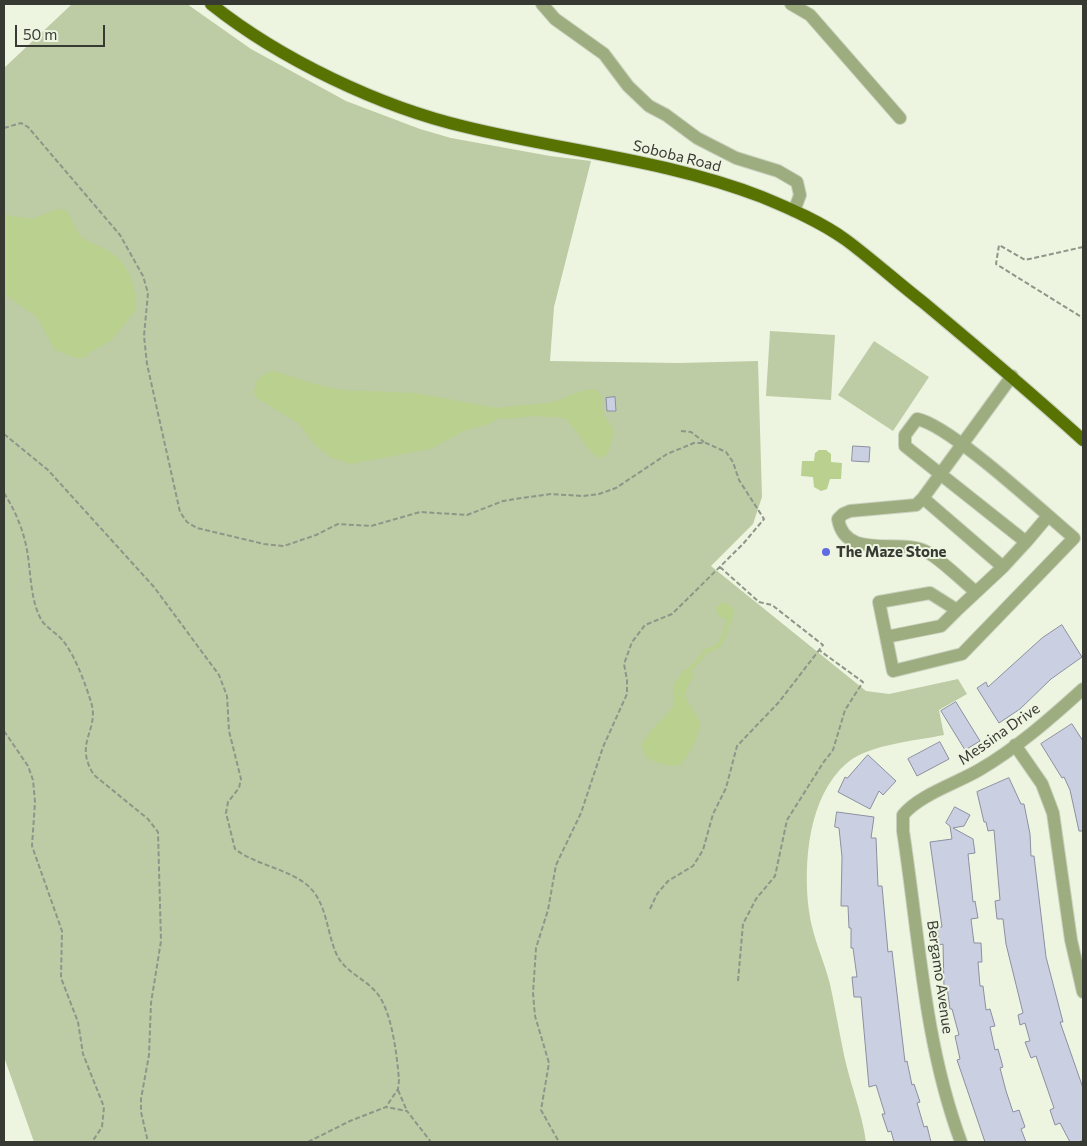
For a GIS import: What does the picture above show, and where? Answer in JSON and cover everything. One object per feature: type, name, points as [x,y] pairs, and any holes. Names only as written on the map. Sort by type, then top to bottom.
[{"type":"main road","name":"Soboba Road","points":[[211,4],[230,18],[324,75],[406,110],[465,127],[681,172],[760,197],[794,211],[845,240],[1012,376],[1083,440]]},
{"type":"street","points":[[542,4],[555,19],[604,54],[628,86],[649,106],[666,115],[697,138],[720,150],[736,158],[778,171],[796,182],[800,195],[794,211]]},
{"type":"street","points":[[791,4],[810,15],[900,118]]},
{"type":"street","points":[[976,592],[925,550],[902,546],[869,546],[858,543],[849,537],[839,524],[838,519],[850,511],[916,505],[942,473],[1012,376]]},
{"type":"street","points":[[958,610],[930,592],[879,602],[893,671],[962,654],[1074,538],[962,444],[928,421],[917,419],[905,436],[905,446],[942,473],[1026,542]]},
{"type":"street","points":[[923,498],[1003,567]]},
{"type":"street","points":[[886,637],[941,626],[1003,567],[1048,516]]},
{"type":"street","name":"Messina Drive","points":[[903,815],[908,808],[981,769],[1015,745],[1083,689]]},
{"type":"street","points":[[1015,745],[1042,784],[1053,813],[1071,940],[1083,992]]},
{"type":"street","name":"Bergamo Avenue","points":[[903,815],[903,831],[924,991],[936,1055],[961,1142]]},
{"type":"path","points":[[4,128],[21,123],[28,127],[120,235],[138,264],[148,293],[145,347],[153,399],[180,512],[187,522],[197,528],[264,544],[284,546],[316,535],[338,524],[371,526],[420,512],[467,515],[503,501],[515,499],[551,494],[583,496],[599,494],[616,488],[666,454],[681,447],[706,443]]},
{"type":"path","points":[[1083,247],[1025,260],[999,245],[996,264],[1083,318]]},
{"type":"path","points":[[559,1142],[541,1110],[549,1063],[535,1016],[533,993],[536,948],[548,910],[556,865],[581,813],[603,747],[627,694],[624,664],[632,642],[645,625],[672,614],[743,544],[764,519],[739,480],[734,462],[726,452],[706,443],[691,432],[681,431]]},
{"type":"path","points":[[4,434],[48,470],[154,587],[219,675],[227,696],[229,731],[241,779],[239,788],[228,802],[226,813],[235,849],[243,855],[294,877],[315,893],[322,907],[336,953],[343,966],[377,993],[387,1012],[398,1065],[398,1088],[407,1111],[431,1142]]},
{"type":"path","points":[[4,493],[24,538],[34,594],[42,621],[70,651],[90,701],[93,712],[84,747],[89,767],[94,775],[148,819],[158,832],[161,941],[151,1003],[149,1055],[141,1099],[141,1112],[148,1142]]},
{"type":"path","points":[[650,909],[657,894],[668,881],[693,866],[703,850],[714,814],[726,788],[737,746],[779,702],[823,645],[772,605],[759,602],[719,566]]},
{"type":"path","points":[[738,981],[743,924],[756,899],[775,876],[786,820],[823,763],[834,750],[845,710],[863,682],[819,650]]},
{"type":"path","points":[[4,731],[28,766],[33,780],[35,802],[32,846],[62,931],[61,978],[78,1022],[82,1054],[104,1107],[102,1127],[92,1142]]},
{"type":"path","points":[[386,1108],[398,1088]]},
{"type":"path","points":[[308,1142],[350,1121],[386,1108],[407,1111]]},
{"type":"shaded area","points":[[72,4],[187,4],[251,49],[346,101],[420,129],[451,138],[550,156],[591,161],[554,307],[550,361],[678,363],[758,361],[762,497],[753,524],[711,566],[866,691],[889,694],[958,679],[967,694],[939,710],[944,735],[880,747],[868,751],[847,763],[834,777],[824,793],[816,812],[811,832],[807,873],[809,911],[815,939],[830,984],[849,1077],[862,1120],[866,1142],[34,1142],[4,1057],[4,68]]},
{"type":"shaded area","points":[[57,209],[67,211],[82,237],[112,253],[125,266],[132,282],[136,300],[136,310],[111,341],[90,352],[84,358],[75,358],[55,350],[37,317],[4,294],[4,217],[6,215],[33,219]]},
{"type":"shaded area","points":[[770,331],[835,335],[831,400],[766,396]]},
{"type":"shaded area","points":[[874,341],[929,377],[893,431],[838,395]]},
{"type":"shaded area","points":[[273,371],[341,390],[415,393],[503,409],[503,415],[492,423],[464,431],[431,449],[351,464],[330,457],[314,444],[298,423],[257,398],[254,393],[257,381],[265,374]]},
{"type":"shaded area","points":[[593,389],[600,392],[604,416],[614,430],[610,448],[604,457],[598,458],[565,419],[539,416],[540,404],[554,402],[579,392]]},
{"type":"shaded area","points":[[819,450],[826,450],[831,454],[831,462],[842,463],[841,479],[830,479],[827,489],[821,491],[814,487],[813,477],[801,476],[802,461],[814,461],[815,453]]},
{"type":"shaded area","points":[[723,602],[734,610],[732,621],[720,617],[716,611],[716,607]]},
{"type":"shaded area","points":[[685,669],[692,671],[694,677],[686,690],[686,695],[699,720],[699,731],[690,751],[679,766],[665,765],[646,758],[641,745],[673,707],[673,685]]},
{"type":"building","points":[[615,397],[616,411],[607,411],[606,398]]},
{"type":"building","points":[[853,446],[870,447],[869,462],[852,461]]},
{"type":"building","points":[[1062,625],[1082,657],[1051,679],[1020,709],[999,723],[977,688],[986,682],[988,687],[1042,638]]},
{"type":"building","points":[[956,702],[980,741],[965,750],[941,711]]},
{"type":"building","points":[[1072,724],[1083,741],[1083,831],[1079,831],[1070,790],[1064,777],[1062,778],[1041,744]]},
{"type":"building","points":[[940,742],[949,759],[917,776],[908,759]]},
{"type":"building","points":[[868,755],[896,781],[883,795],[879,791],[870,809],[838,792],[845,777],[847,778]]},
{"type":"building","points":[[1009,778],[1021,804],[1024,804],[1030,834],[1031,856],[1034,856],[1046,957],[1063,1022],[1060,1022],[1083,1088],[1083,1140],[1079,1142],[1070,1142],[1060,1123],[1055,1125],[1050,1110],[1054,1108],[1036,1056],[1031,1058],[1025,1042],[1030,1041],[1025,1023],[1020,1025],[1018,1015],[1023,1013],[1006,944],[1003,919],[997,919],[995,901],[1000,900],[994,830],[988,831],[977,792]]},
{"type":"building","points":[[955,807],[970,815],[964,826],[953,828],[973,839],[975,853],[968,854],[973,902],[975,901],[978,918],[971,919],[974,943],[981,943],[982,962],[978,962],[980,986],[983,986],[986,1010],[990,1009],[995,1026],[990,1027],[995,1050],[998,1049],[1003,1067],[1000,1068],[1006,1091],[1013,1112],[1019,1110],[1025,1127],[1021,1129],[1026,1142],[985,1142],[957,1060],[960,1059],[955,1036],[959,1035],[952,1009],[950,1009],[947,987],[944,988],[943,944],[939,945],[937,927],[942,927],[930,842],[952,839],[950,826],[946,823]]},
{"type":"building","points":[[837,812],[874,817],[871,838],[876,838],[878,886],[882,886],[888,952],[892,951],[905,1062],[907,1061],[912,1085],[914,1084],[920,1102],[917,1103],[924,1127],[927,1126],[931,1142],[894,1142],[891,1131],[888,1132],[882,1114],[885,1114],[876,1085],[869,1087],[861,997],[854,997],[852,977],[857,977],[853,948],[851,948],[848,906],[841,906],[842,857],[839,828],[835,827]]},
{"type":"waterway","points":[[503,413],[538,410]]},
{"type":"waterway","points":[[689,670],[705,651],[720,644],[729,621]]},
{"type":"place","name":"The Maze Stone","points":[[826,552]]}]
